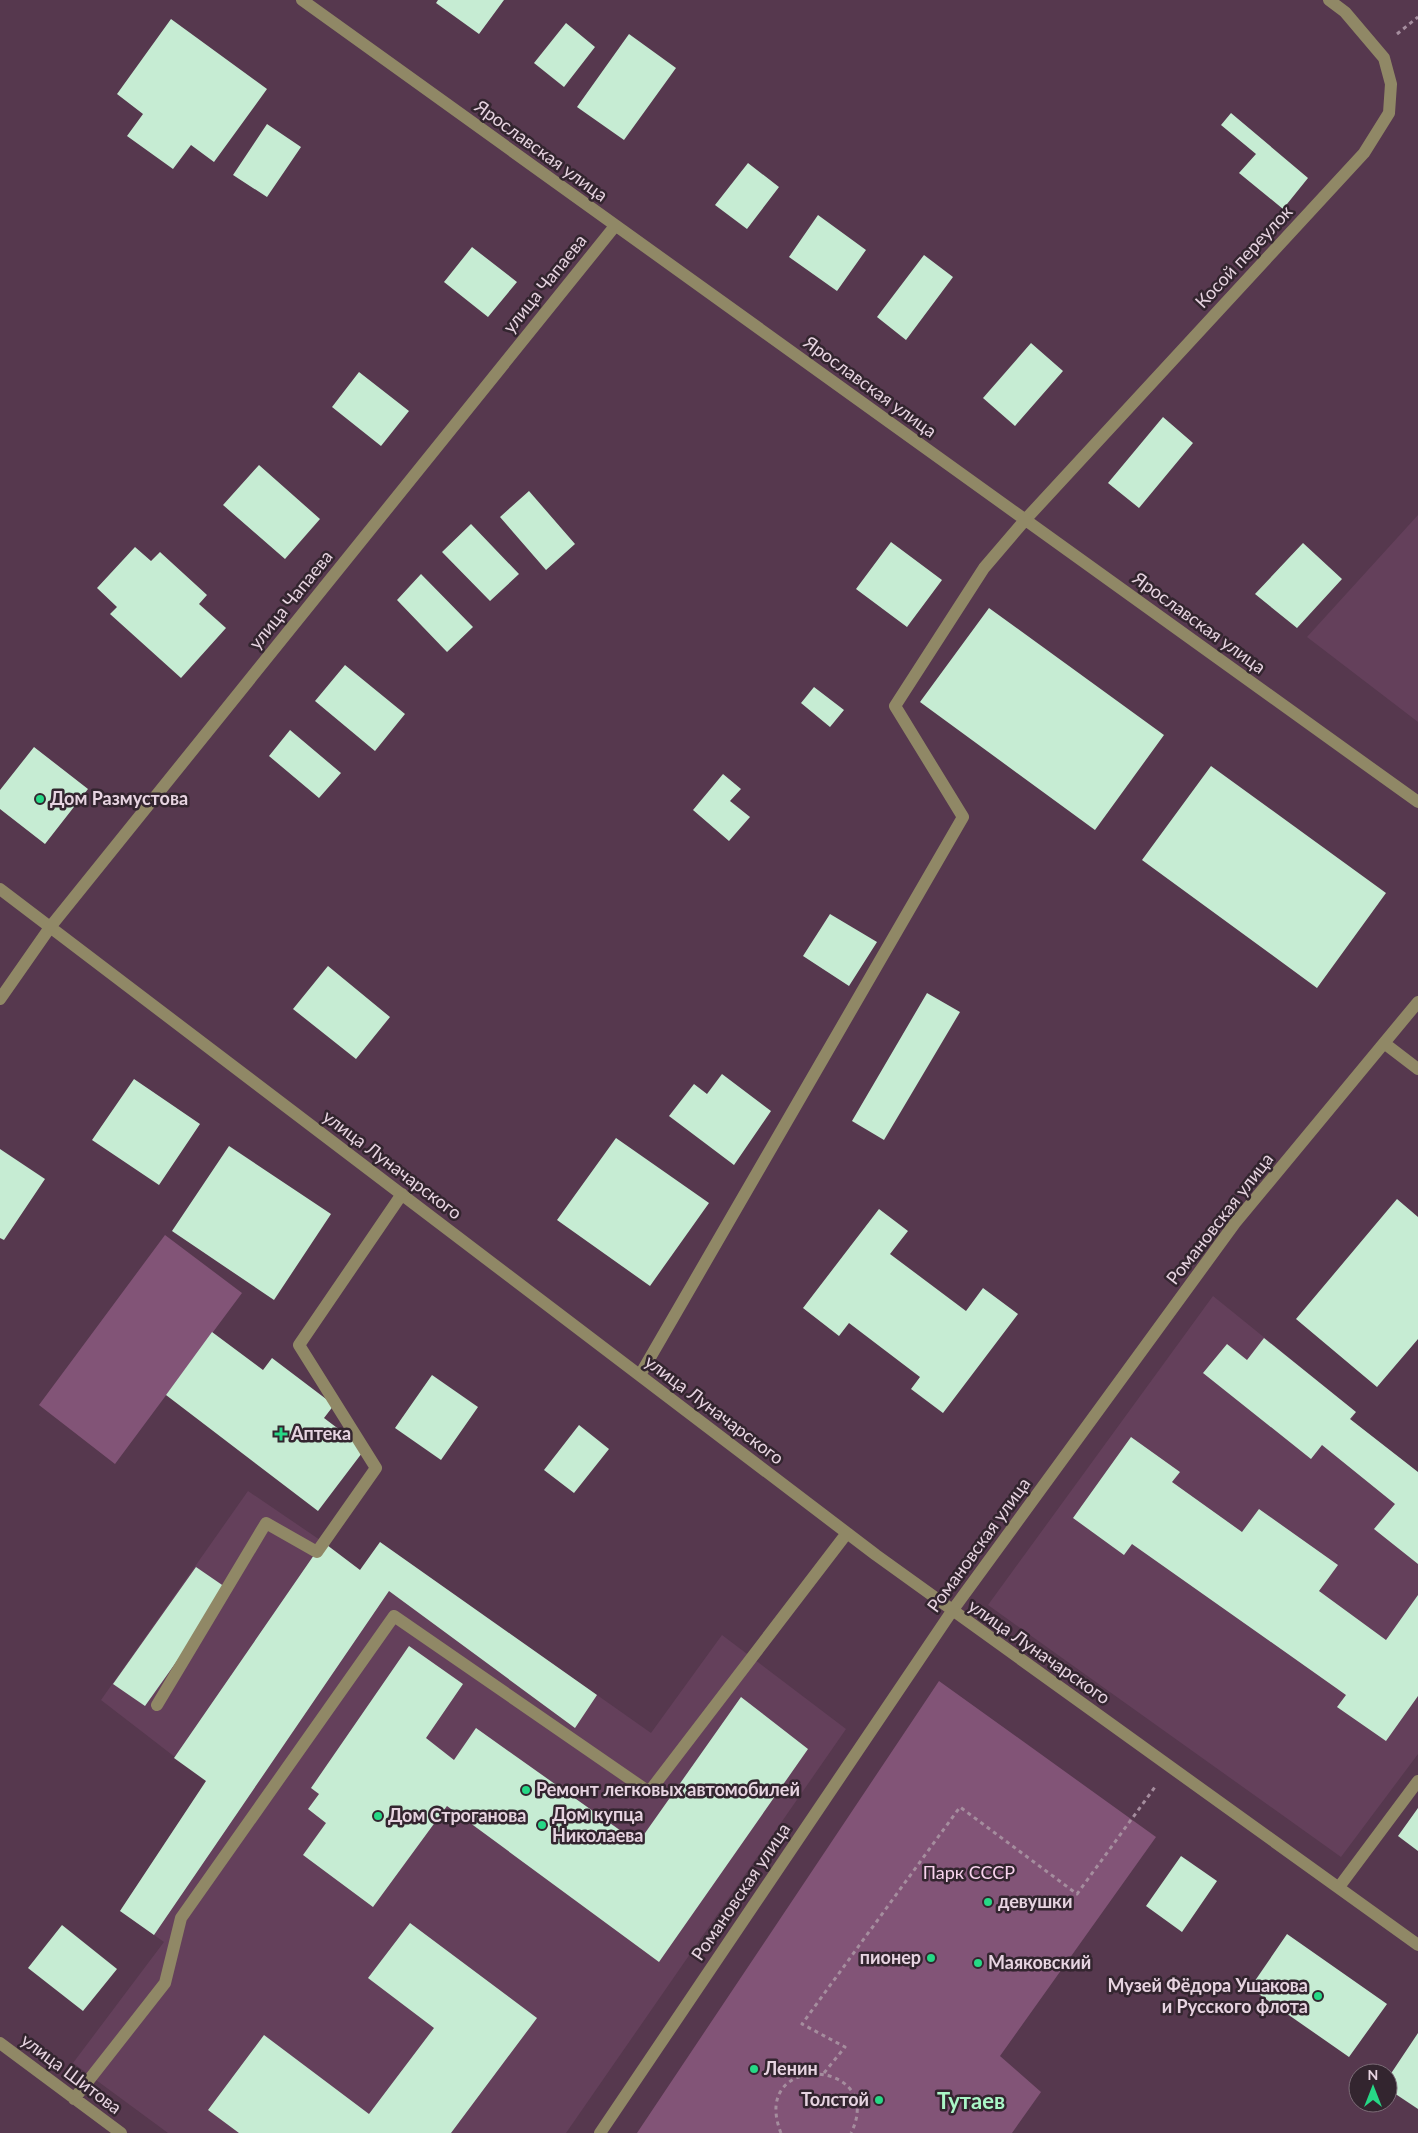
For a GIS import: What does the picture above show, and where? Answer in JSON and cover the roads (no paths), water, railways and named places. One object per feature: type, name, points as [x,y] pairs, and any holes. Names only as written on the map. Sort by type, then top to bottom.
[{"type":"street","name":"Ярославская улица","points":[[302,0],[1418,802]]},
{"type":"street","name":"Косой переулок","points":[[640,1375],[963,817],[895,706],[984,568],[1024,520],[1364,153],[1389,114],[1391,84],[1384,58],[1345,12],[1329,0]]},
{"type":"street","name":"улица Чапаева","points":[[0,999],[51,926],[615,226]]},
{"type":"street","name":"улица Луначарского","points":[[0,889],[847,1533],[952,1611],[1418,1944]]},
{"type":"street","name":"Романовская улица","points":[[600,2133],[952,1611],[1235,1223],[1418,1002]]},
{"type":"street","points":[[1384,1043],[1418,1069]]},
{"type":"street","points":[[157,1705],[266,1523],[317,1552],[376,1468],[299,1345],[402,1194]]},
{"type":"street","points":[[74,2099],[165,1983],[181,1918],[394,1616],[650,1792],[847,1533]]},
{"type":"street","points":[[1339,1887],[1418,1781]]},
{"type":"street","name":"улица Шитова","points":[[0,2043],[121,2133]]},
{"type":"place","name":"Дом Размустова","points":[[40,799]]},
{"type":"place","name":"Аптека","points":[[281,1434]]},
{"type":"place","name":"Ремонт легковых автомобилей","points":[[526,1790]]},
{"type":"place","name":"Дом Строганова","points":[[378,1816]]},
{"type":"place","name":"Дом купца Николаева","points":[[542,1825]]},
{"type":"place","name":"девушки","points":[[988,1902]]},
{"type":"place","name":"пионер","points":[[931,1958]]},
{"type":"place","name":"Маяковский","points":[[978,1963]]},
{"type":"place","name":"Музей Фёдора Ушакова и Русского флота","points":[[1318,1996]]},
{"type":"place","name":"Ленин","points":[[754,2069]]},
{"type":"place","name":"Толстой","points":[[879,2100]]},
{"type":"district","name":"Тутаев","points":[[971,2101]]},
{"type":"park label","name":"Парк СССР","points":[[969,1873]]}]
